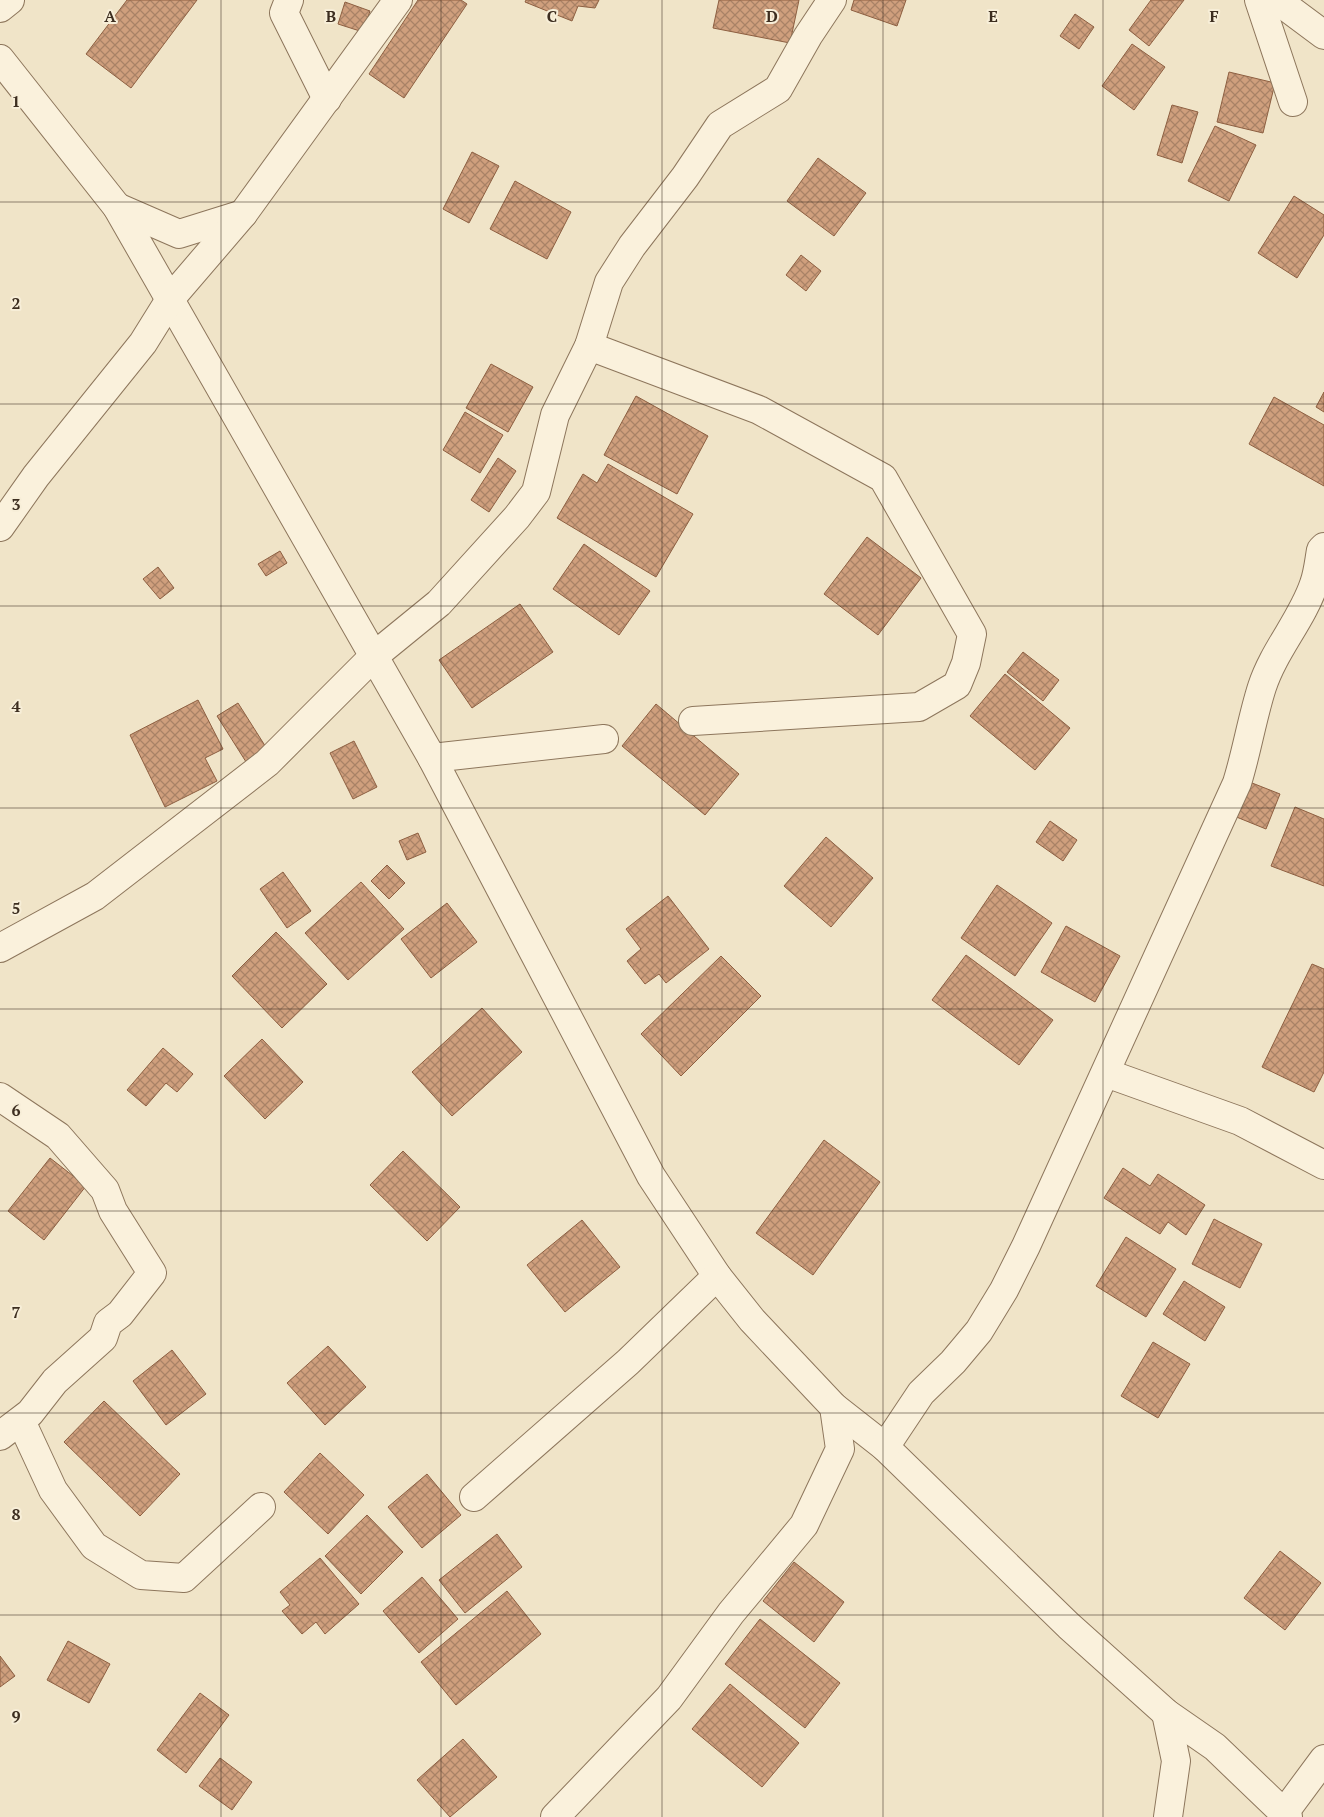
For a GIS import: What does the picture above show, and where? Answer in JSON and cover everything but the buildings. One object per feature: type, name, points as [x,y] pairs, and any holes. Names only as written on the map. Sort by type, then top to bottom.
[{"type":"street","points":[[0,8],[10,0]]},
{"type":"street","points":[[289,0],[284,13],[327,99]]},
{"type":"street","points":[[0,527],[36,476],[143,343],[170,298],[243,214],[398,0]]},
{"type":"street","points":[[0,948],[95,896],[186,827],[267,763],[374,656],[439,603],[536,492],[555,415],[589,346],[609,282],[632,246],[685,177],[720,125],[778,89],[808,36],[832,0]]},
{"type":"street","points":[[1259,0],[1293,102]]},
{"type":"street","points":[[1277,0],[1324,35]]},
{"type":"street","points":[[0,59],[117,207],[432,758],[651,1176],[717,1276],[752,1320],[834,1407],[885,1447],[1069,1626],[1166,1714],[1215,1747],[1286,1815],[1324,1759]]},
{"type":"street","points":[[117,207],[179,234],[243,214]]},
{"type":"street","points":[[589,346],[759,410],[883,478],[972,634],[966,663],[957,685],[919,707],[693,721]]},
{"type":"street","points":[[885,1447],[921,1392],[953,1362],[979,1331],[1004,1290],[1106,1072],[1237,783],[1248,749],[1262,687],[1279,648],[1311,591],[1321,550],[1324,547]]},
{"type":"street","points":[[432,758],[604,739]]},
{"type":"street","points":[[1106,1072],[1240,1120],[1324,1165]]},
{"type":"street","points":[[0,1098],[58,1136],[105,1190],[113,1211],[152,1273],[120,1314],[108,1323],[103,1338],[55,1381],[30,1413],[10,1429],[94,1546],[141,1575],[184,1578],[261,1507]]},
{"type":"street","points":[[474,1497],[628,1362],[717,1276]]},
{"type":"street","points":[[555,1817],[668,1698],[731,1613],[804,1525],[840,1449],[834,1407]]},
{"type":"street","points":[[1166,1714],[1176,1761],[1168,1817]]}]
